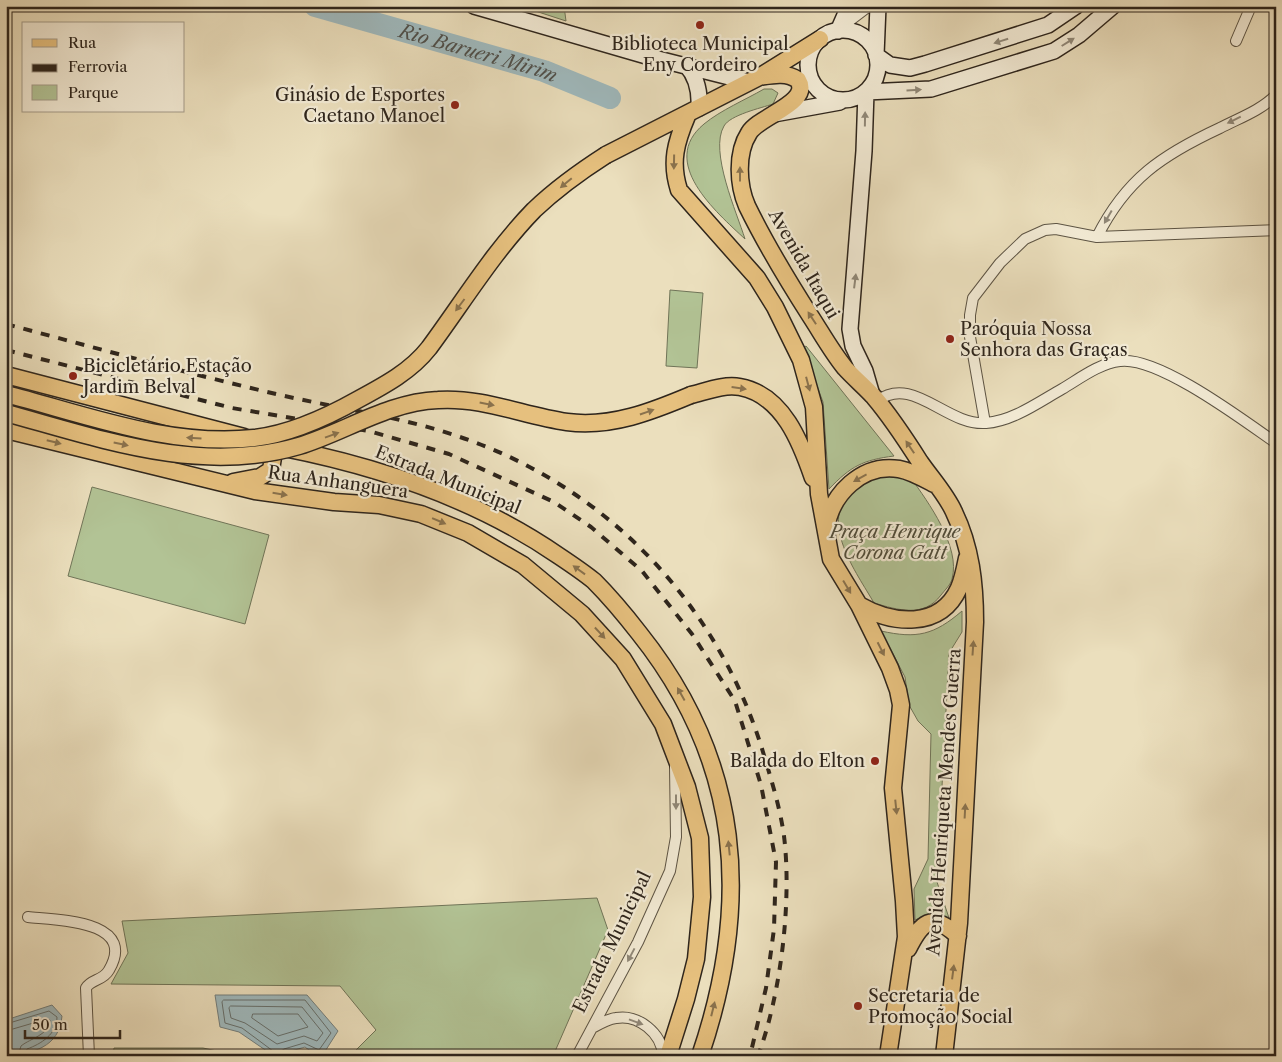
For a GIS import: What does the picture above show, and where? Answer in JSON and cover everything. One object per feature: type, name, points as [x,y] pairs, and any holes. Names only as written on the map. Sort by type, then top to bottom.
[{"type":"main road","points":[[474,6],[650,57],[686,65],[754,79],[782,74],[792,76],[800,83],[799,93],[795,100],[773,114]]},
{"type":"main road","points":[[838,30],[849,6]]},
{"type":"main road","points":[[874,398],[865,371],[853,346],[850,329],[864,151],[866,92],[876,75],[878,6]]},
{"type":"main road","points":[[6,394],[141,430],[176,437],[222,441],[255,438],[328,416],[398,377],[418,359],[493,260],[534,210],[576,174],[606,155],[693,112],[838,30],[848,30],[861,36],[872,46],[876,56],[890,65],[910,68],[1048,25],[1076,6]]},
{"type":"main road","points":[[820,39],[809,55],[807,66],[813,85],[828,98],[847,100],[866,92],[931,89],[1054,51],[1079,35],[1113,6]]},
{"type":"main road","points":[[686,65],[692,72],[698,88],[693,112],[674,153],[674,175],[679,190],[756,278],[774,307],[801,360],[814,407],[819,494],[825,535],[831,559],[859,605],[890,668],[901,705],[893,788],[905,910],[904,956],[888,1056]]},
{"type":"main road","name":"Avenida Itaqui","points":[[847,100],[773,114],[749,132],[742,146],[740,182],[746,203],[770,251],[832,350],[845,368],[874,398],[938,487]]},
{"type":"main road","name":"Estrada Municipal","points":[[6,375],[263,442],[334,458],[386,474],[507,523],[546,546],[593,580],[656,655],[674,681],[706,746],[719,787],[726,822],[732,894],[728,942],[720,982],[700,1056]]},
{"type":"main road","points":[[6,413],[98,438],[170,454],[221,457],[264,454],[299,446],[401,405],[422,401],[468,400],[569,422],[602,422],[643,414],[692,395],[723,387],[739,386],[755,391],[775,406],[788,421],[802,448],[819,494]]},
{"type":"main road","name":"Rua Anhanguera","points":[[6,430],[255,491],[334,502],[379,505],[412,512],[468,534],[523,564],[582,614],[623,659],[663,724],[687,787],[698,829],[703,868],[696,959],[668,1056]]},
{"type":"main road","points":[[221,482],[260,477],[271,470],[273,457],[263,442]]},
{"type":"main road","points":[[825,535],[831,511],[843,491],[850,484],[879,469],[900,469],[919,476],[938,487],[954,511],[968,551],[961,582],[956,594],[946,606],[932,615],[915,621],[873,613],[859,605]]},
{"type":"main road","name":"Avenida Henriqueta Mendes Guerra","points":[[944,1056],[958,936],[975,622],[975,590],[968,551]]},
{"type":"main road","points":[[904,956],[918,930],[924,924],[929,923],[944,927],[958,936]]},
{"type":"street","points":[[838,30],[869,6]]},
{"type":"street","points":[[1236,41],[1251,6]]},
{"type":"street","points":[[1097,238],[1122,195],[1142,174],[1190,142],[1256,110],[1276,95]]},
{"type":"street","points":[[985,423],[970,337],[970,315],[973,298],[984,282],[1016,247],[1034,234],[1056,229],[1097,238],[1276,230]]},
{"type":"street","points":[[874,398],[892,392],[905,392],[957,417],[985,423],[1004,418],[1031,406],[1109,364],[1128,360],[1145,363],[1173,376],[1276,443]]},
{"type":"street","name":"Estrada Municipal","points":[[577,1056],[654,909],[670,871],[676,838],[677,799],[674,754]]},
{"type":"street","points":[[28,917],[75,921],[93,926],[112,941],[116,949],[110,968],[104,978],[90,983],[86,988],[89,1056]]},
{"type":"street","points":[[593,1028],[616,1018],[634,1020],[644,1024],[654,1032],[660,1040],[663,1056]]},
{"type":"green space","points":[[520,6],[564,6],[566,21]]},
{"type":"green space","points":[[764,89],[772,89],[778,93],[773,104],[732,118],[724,126],[720,137],[722,166],[745,239],[707,201],[696,186],[689,170],[687,154],[691,139],[704,124],[725,110]]},
{"type":"green space","points":[[670,290],[703,293],[697,368],[666,366]]},
{"type":"green space","points":[[806,346],[894,456],[858,465],[829,489],[823,402],[803,348]]},
{"type":"green space","name":"Praça Henrique Corona Gatt","points":[[877,476],[911,478],[934,512],[947,539],[954,566],[952,579],[941,595],[927,607],[901,610],[874,603],[858,577],[844,547],[839,531],[839,516],[843,502],[855,487]]},
{"type":"green space","points":[[92,487],[269,535],[245,624],[68,576]]},
{"type":"green space","points":[[962,611],[962,632],[949,653],[937,882],[949,918],[946,920],[930,914],[915,920],[914,889],[928,859],[931,734],[918,721],[909,705],[905,677],[881,631],[905,635],[925,633],[943,625]]},
{"type":"green space","points":[[597,898],[608,930],[553,1056],[350,1056],[376,1030],[340,986],[111,984],[128,953],[122,921]]},
{"type":"green space","points":[[114,1048],[203,1048],[240,1056],[113,1056]]},
{"type":"water","points":[[215,995],[307,995],[338,1031],[322,1056],[317,1056],[305,1047],[274,1056],[239,1032],[220,1027]]},
{"type":"water","points":[[52,1005],[62,1016],[60,1027],[50,1042],[43,1047],[26,1053],[6,1056],[6,1020]]},
{"type":"waterway","name":"Rio Barueri Mirim","points":[[315,6],[544,71],[610,98]]},
{"type":"railway","points":[[6,324],[208,378],[390,418],[457,436],[511,458],[561,485],[607,518],[649,556],[685,599],[717,647],[743,698],[763,752],[780,814],[784,836],[787,889],[783,947],[773,1005],[758,1056]]},
{"type":"railway","points":[[6,350],[232,408],[369,431],[449,454],[554,502],[591,527],[642,571],[692,634],[735,701],[761,785],[776,862],[774,929],[766,988],[750,1056]]},
{"type":"place","name":"Biblioteca Municipal Eny Cordeiro","points":[[700,25]]},
{"type":"place","name":"Ginásio de Esportes Caetano Manoel","points":[[455,105]]},
{"type":"place","name":"Paróquia Nossa Senhora das Graças","points":[[950,339]]},
{"type":"place","name":"Bicicletário Estação Jardim Belval","points":[[73,376]]},
{"type":"place","name":"Balada do Elton","points":[[875,761]]},
{"type":"place","name":"Secretaria de Promoção Social","points":[[858,1006]]}]
